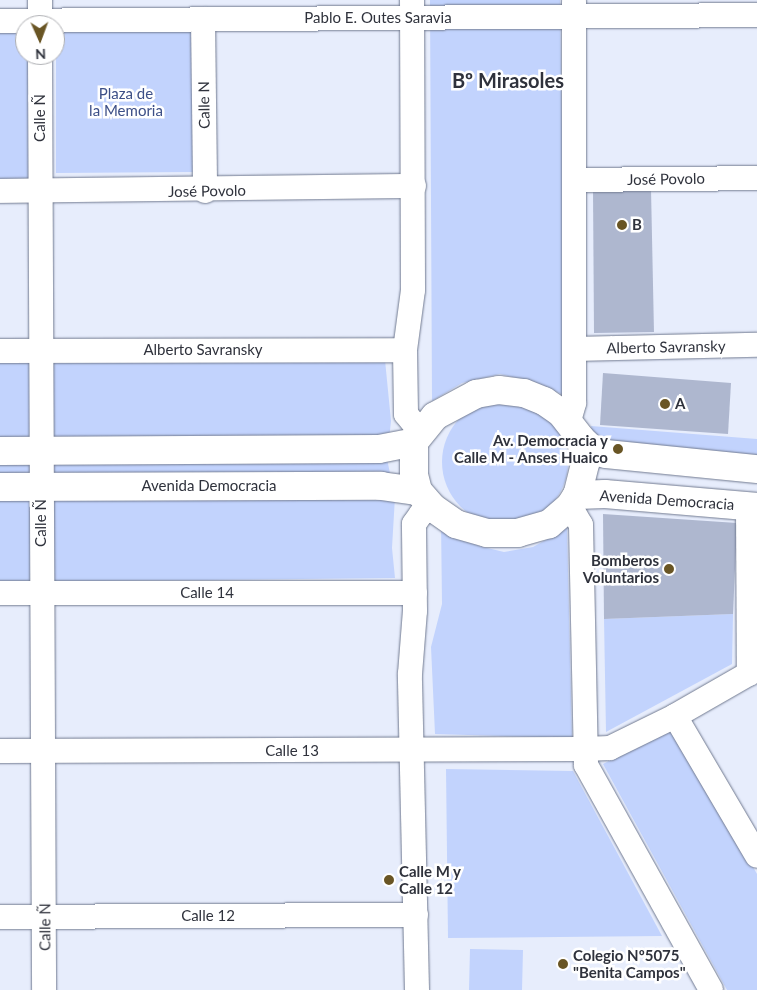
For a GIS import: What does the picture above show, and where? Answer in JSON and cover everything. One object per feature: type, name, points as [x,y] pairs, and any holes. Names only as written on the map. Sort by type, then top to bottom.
[{"type":"main road","points":[[0,451],[379,449],[417,437],[435,416],[458,402],[499,390],[524,393],[544,401],[575,430],[594,452],[757,469]]},
{"type":"main road","points":[[417,437],[414,475],[425,499],[456,524],[487,534],[510,533],[548,524],[574,501],[585,464],[575,430]]},
{"type":"main road","name":"Avenida Democracia","points":[[0,487],[380,486],[425,499]]},
{"type":"main road","name":"Avenida Democracia","points":[[574,501],[604,494],[752,507]]},
{"type":"street","name":"Pablo E. Outes Saravia","points":[[65,16],[203,19],[412,9],[574,8],[757,14]]},
{"type":"street","points":[[574,8],[575,430]]},
{"type":"street","points":[[412,9],[413,290],[405,350],[406,414],[417,437]]},
{"type":"street","name":"Pablo E. Outes Saravia","points":[[0,21],[15,19]]},
{"type":"street","name":"Calle N","points":[[203,19],[205,191]]},
{"type":"street","name":"Calle Ñ","points":[[40,65],[44,990]]},
{"type":"street","name":"José Povolo","points":[[575,180],[757,178]]},
{"type":"street","name":"José Povolo","points":[[0,192],[205,191],[414,186]]},
{"type":"street","name":"Alberto Savransky","points":[[574,349],[757,345]]},
{"type":"street","name":"Alberto Savransky","points":[[0,351],[405,350]]},
{"type":"street","points":[[417,990],[410,674],[415,593],[414,524],[421,514],[425,499]]},
{"type":"street","points":[[574,501],[581,525],[584,749],[591,779],[711,990]]},
{"type":"street","points":[[752,507],[753,671]]},
{"type":"street","name":"Calle 14","points":[[0,593],[415,593]]},
{"type":"street","name":"Calle 13","points":[[0,751],[413,751],[610,748],[675,716],[753,671]]},
{"type":"street","points":[[675,716],[754,846]]},
{"type":"street","name":"Calle 12","points":[[0,917],[416,915]]},
{"type":"green space","points":[[430,0],[560,0],[566,396],[537,383],[500,374],[462,383],[432,401]]},
{"type":"green space","name":"Plaza de la Memoria","points":[[196,30],[195,172],[56,173],[56,65],[65,65],[65,31]]},
{"type":"green space","points":[[0,32],[15,32],[15,65],[31,65],[30,181],[0,180]]},
{"type":"green space","points":[[385,360],[391,421],[387,459],[395,497],[392,548],[395,578],[0,582],[0,362]]},
{"type":"green space","points":[[505,399],[529,404],[550,417],[563,438],[568,462],[563,486],[550,507],[529,520],[505,525],[481,520],[460,507],[447,486],[442,462],[447,438],[460,417],[481,404]]},
{"type":"green space","points":[[591,426],[757,439],[757,462],[608,448],[593,437]]},
{"type":"green space","points":[[441,522],[479,546],[504,552],[533,547],[567,528],[572,738],[435,734],[431,647],[442,604]]},
{"type":"green space","points":[[733,614],[732,664],[606,732],[604,619]]},
{"type":"green space","points":[[673,728],[757,874],[757,990],[727,990],[603,764]]},
{"type":"green space","points":[[446,769],[573,771],[662,936],[448,938]]},
{"type":"green space","points":[[470,949],[523,950],[522,990],[469,990]]},
{"type":"building","points":[[593,189],[651,189],[654,332],[594,333]]},
{"type":"building","name":"A","points":[[603,373],[731,383],[728,434],[600,425]]},
{"type":"building","name":"Bomberos Voluntarios","points":[[603,514],[737,523],[733,614],[604,619]]},
{"type":"place","name":"B","points":[[622,225]]},
{"type":"place","name":"A","points":[[665,404]]},
{"type":"place","name":"Av. Democracia y Calle M - Anses Huaico","points":[[618,449]]},
{"type":"place","name":"Bomberos Voluntarios","points":[[669,569]]},
{"type":"place","name":"Calle M y Calle 12","points":[[389,880]]},
{"type":"place","name":"Colegio Nº5075 \"Benita Campos\"","points":[[563,964]]},
{"type":"district","name":"Bº Mirasoles","points":[[508,80]]}]
